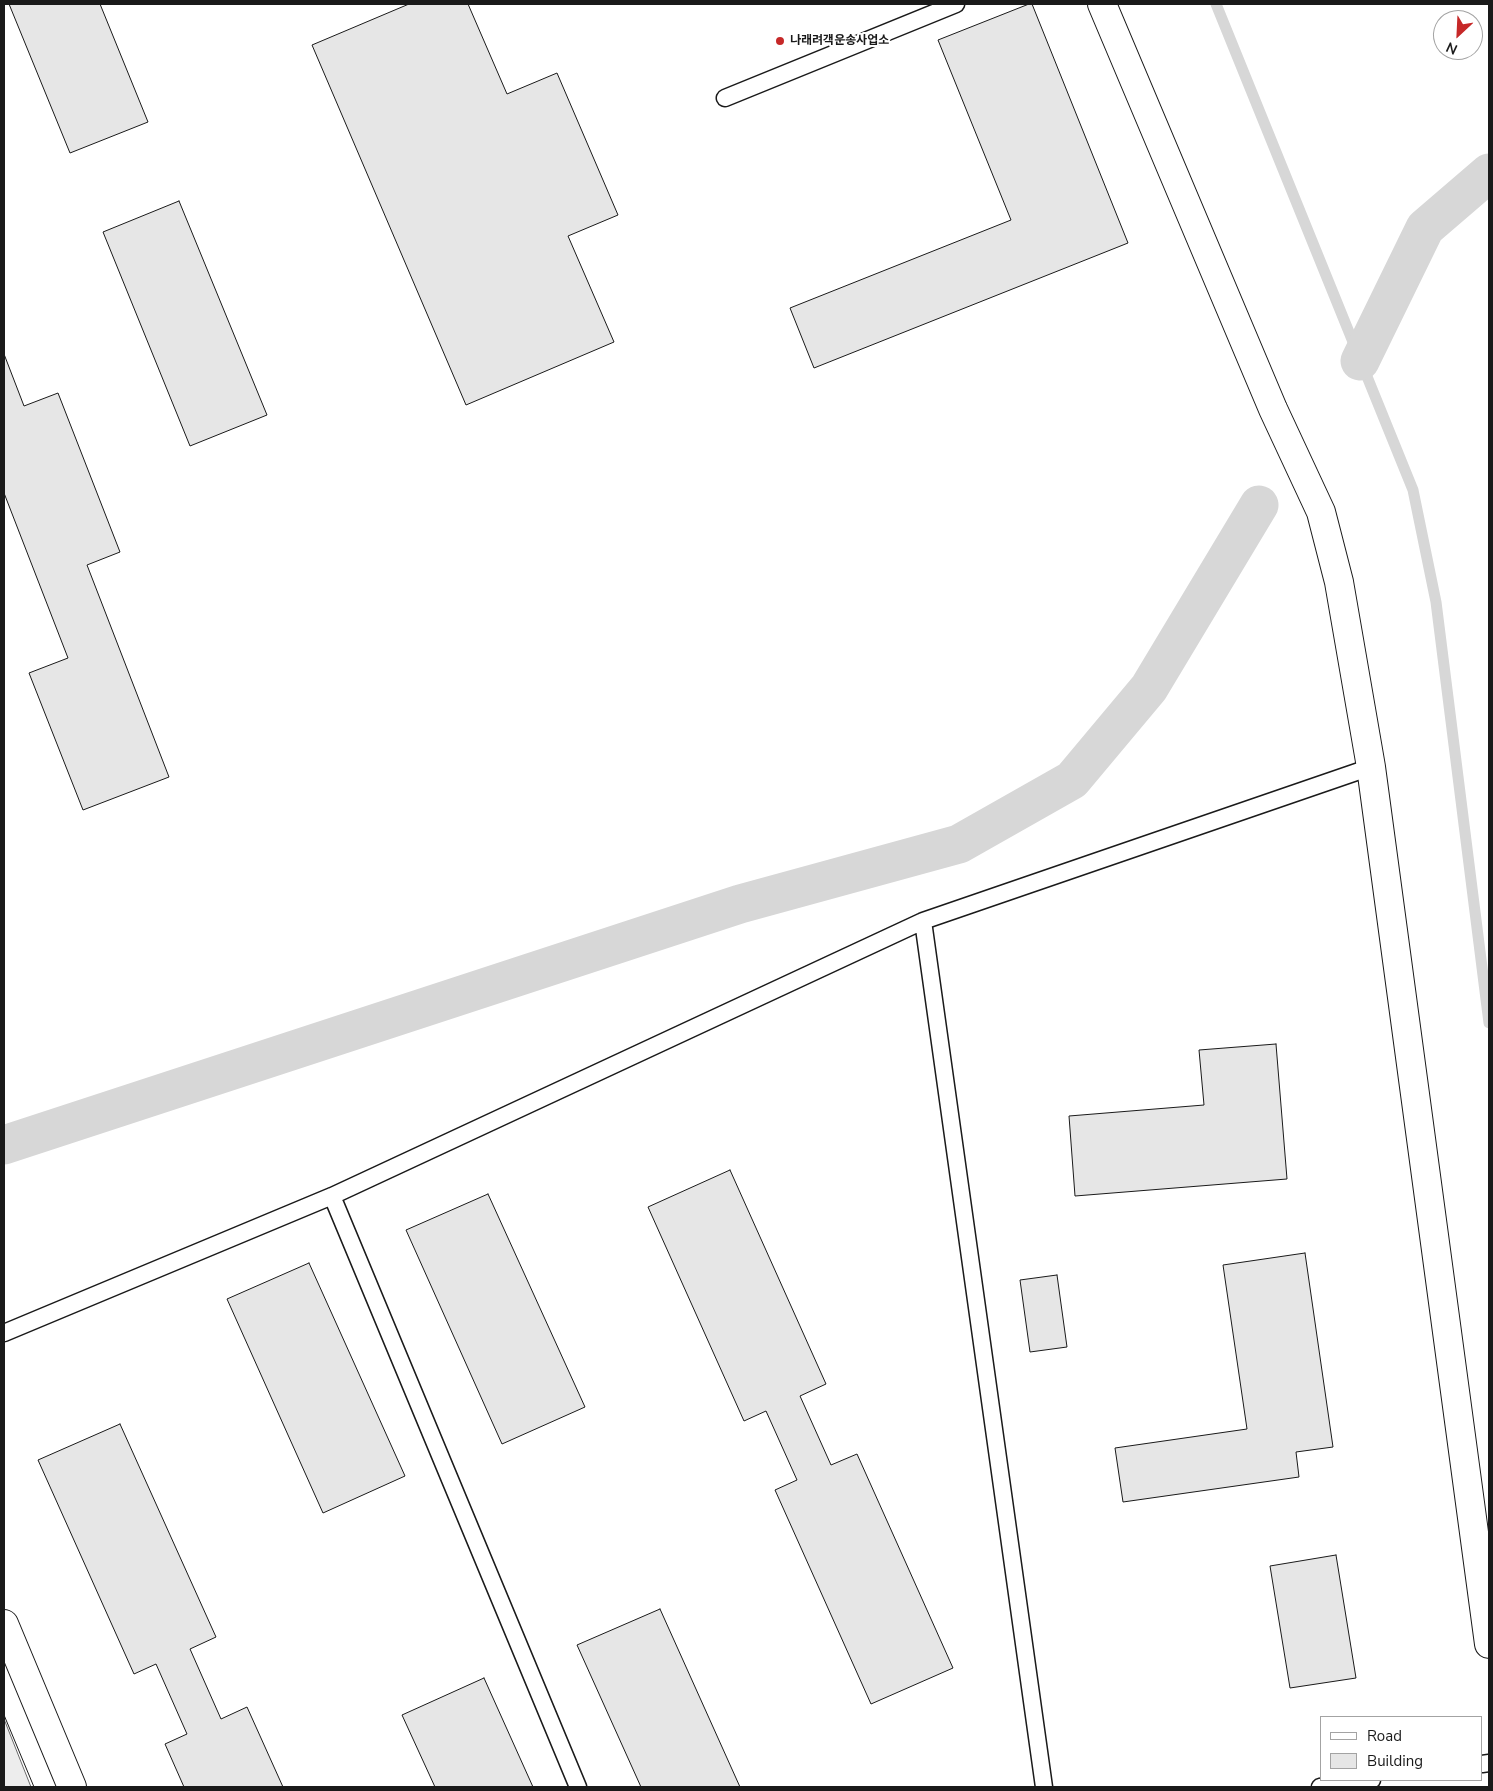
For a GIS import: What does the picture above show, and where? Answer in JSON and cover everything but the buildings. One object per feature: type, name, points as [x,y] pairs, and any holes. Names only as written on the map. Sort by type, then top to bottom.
[{"type":"street","points":[[1102,4],[1273,409],[1321,512],[1339,582],[1371,767],[1489,1644]]},
{"type":"street","points":[[4,1624],[72,1787]]},
{"type":"lane","points":[[724,98],[956,4]]},
{"type":"lane","points":[[4,1333],[332,1196],[923,921],[1371,767]]},
{"type":"lane","points":[[923,921],[1044,1787]]},
{"type":"lane","points":[[332,1196],[578,1787]]},
{"type":"lane","points":[[1320,1787],[1365,1781]]},
{"type":"shaded area","points":[[4,1719],[31,1787],[4,1787]]},
{"type":"waterway","points":[[1216,4],[1413,490],[1436,602],[1489,1023]]},
{"type":"waterway","points":[[1360,361],[1425,228],[1489,173]]},
{"type":"waterway","points":[[4,1145],[740,904],[959,844],[1072,780],[1149,688],[1259,505]]},
{"type":"tram line","points":[[4,1715],[34,1787]]},
{"type":"place","name":"나래려객운송사업소","points":[[780,41]]}]
